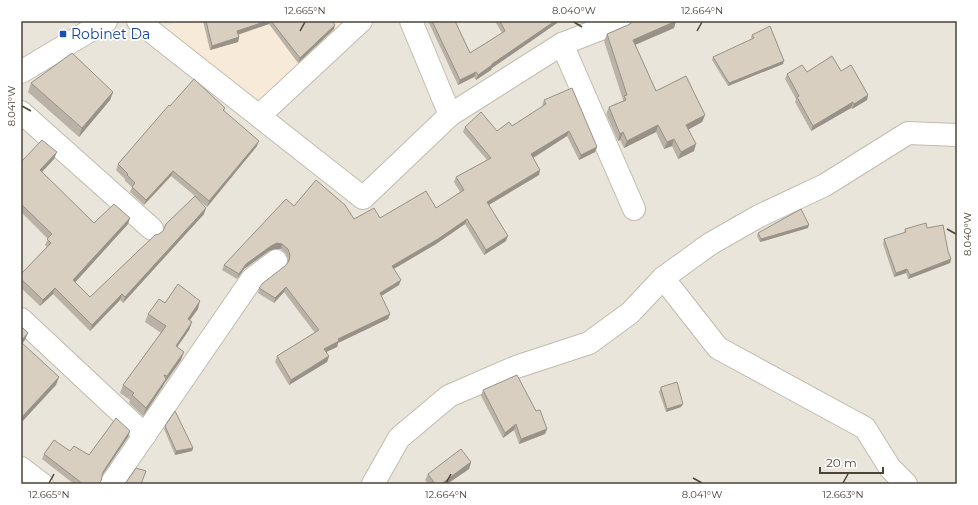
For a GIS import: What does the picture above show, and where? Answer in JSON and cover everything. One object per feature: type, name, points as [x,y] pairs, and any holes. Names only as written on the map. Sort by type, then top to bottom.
[{"type":"street","points":[[21,72],[106,21]]},
{"type":"street","points":[[138,21],[363,198],[450,115],[562,44],[621,21]]},
{"type":"street","points":[[259,116],[361,21]]},
{"type":"street","points":[[411,21],[450,115]]},
{"type":"street","points":[[562,44],[634,210]]},
{"type":"street","points":[[21,112],[152,229]]},
{"type":"street","points":[[373,484],[399,438],[450,396],[516,367],[589,343],[630,313],[663,278],[710,244],[759,216],[825,185],[908,133],[957,135]]},
{"type":"street","points":[[111,484],[252,280],[276,261]]},
{"type":"street","points":[[663,278],[718,348],[865,428],[890,468],[906,484]]},
{"type":"street","points":[[21,319],[145,435]]},
{"type":"street","points":[[21,468],[42,484]]},
{"type":"shaded area","points":[[21,21],[957,21],[957,484],[21,484]]},
{"type":"shaded area","points":[[180,21],[348,21],[258,119],[153,32]]},
{"type":"building","points":[[206,21],[267,21],[237,31],[239,37],[212,46]]},
{"type":"building","points":[[271,21],[332,21],[335,25],[300,58]]},
{"type":"building","points":[[432,21],[455,21],[470,53],[505,31],[500,21],[555,21],[478,75],[476,72],[460,80]]},
{"type":"building","points":[[634,21],[676,21],[633,40],[656,91],[686,76],[705,115],[686,125],[696,144],[681,152],[674,139],[667,142],[658,125],[627,141],[623,132],[620,134],[609,107],[626,100],[624,96],[627,95],[607,34]]},
{"type":"building","points":[[770,26],[784,61],[729,83],[713,57],[754,38],[752,35]]},
{"type":"building","points":[[72,53],[113,92],[82,128],[31,83]]},
{"type":"building","points":[[832,56],[841,71],[851,65],[868,95],[854,104],[853,102],[813,126],[797,97],[799,96],[787,74],[802,65],[807,72]]},
{"type":"building","points":[[194,79],[225,108],[223,110],[259,141],[209,201],[173,171],[146,200],[132,187],[135,183],[118,164],[169,105],[170,106]]},
{"type":"building","points":[[572,88],[597,147],[581,155],[569,131],[531,154],[540,170],[487,202],[508,236],[486,250],[467,219],[438,239],[392,266],[401,280],[380,293],[390,314],[338,339],[339,341],[324,349],[329,356],[291,380],[277,356],[319,330],[286,287],[275,298],[259,288],[289,261],[290,255],[288,249],[282,244],[277,243],[271,246],[246,264],[239,274],[224,265],[286,199],[294,206],[316,180],[345,205],[354,219],[374,208],[380,218],[426,191],[436,208],[464,190],[456,177],[491,158],[465,127],[481,112],[497,131],[509,122],[512,126],[546,104],[544,100]]},
{"type":"building","points":[[42,140],[57,152],[40,170],[94,223],[114,204],[130,218],[73,280],[90,297],[155,235],[163,231],[166,224],[195,196],[206,208],[125,297],[122,294],[92,325],[55,288],[43,300],[21,279],[21,274],[51,243],[47,239],[52,234],[21,204],[21,162]]},
{"type":"building","points":[[801,209],[809,225],[761,239],[758,233]]},
{"type":"building","points":[[926,223],[927,228],[943,225],[951,259],[910,275],[907,269],[896,273],[884,239],[906,232],[905,229]]},
{"type":"building","points":[[178,284],[200,301],[188,319],[192,322],[176,346],[184,352],[167,376],[164,375],[166,379],[146,408],[132,395],[134,393],[123,385],[166,326],[148,314],[159,299],[165,303]]},
{"type":"building","points":[[21,326],[28,333],[21,341]]},
{"type":"building","points":[[21,342],[59,377],[21,418]]},
{"type":"building","points":[[517,375],[536,411],[540,410],[547,429],[521,439],[516,424],[505,433],[483,390]]},
{"type":"building","points":[[677,382],[683,404],[667,409],[661,387]]},
{"type":"building","points":[[175,411],[193,448],[176,451],[165,426]]},
{"type":"building","points":[[116,418],[130,431],[103,472],[101,481],[98,484],[83,484],[44,454],[54,440],[70,451],[74,446],[89,455]]},
{"type":"building","points":[[461,449],[471,462],[441,484],[435,484],[428,474]]},
{"type":"building","points":[[136,468],[146,471],[141,484],[125,484]]},
{"type":"place","name":"Robinet Da","points":[[63,34]]}]
